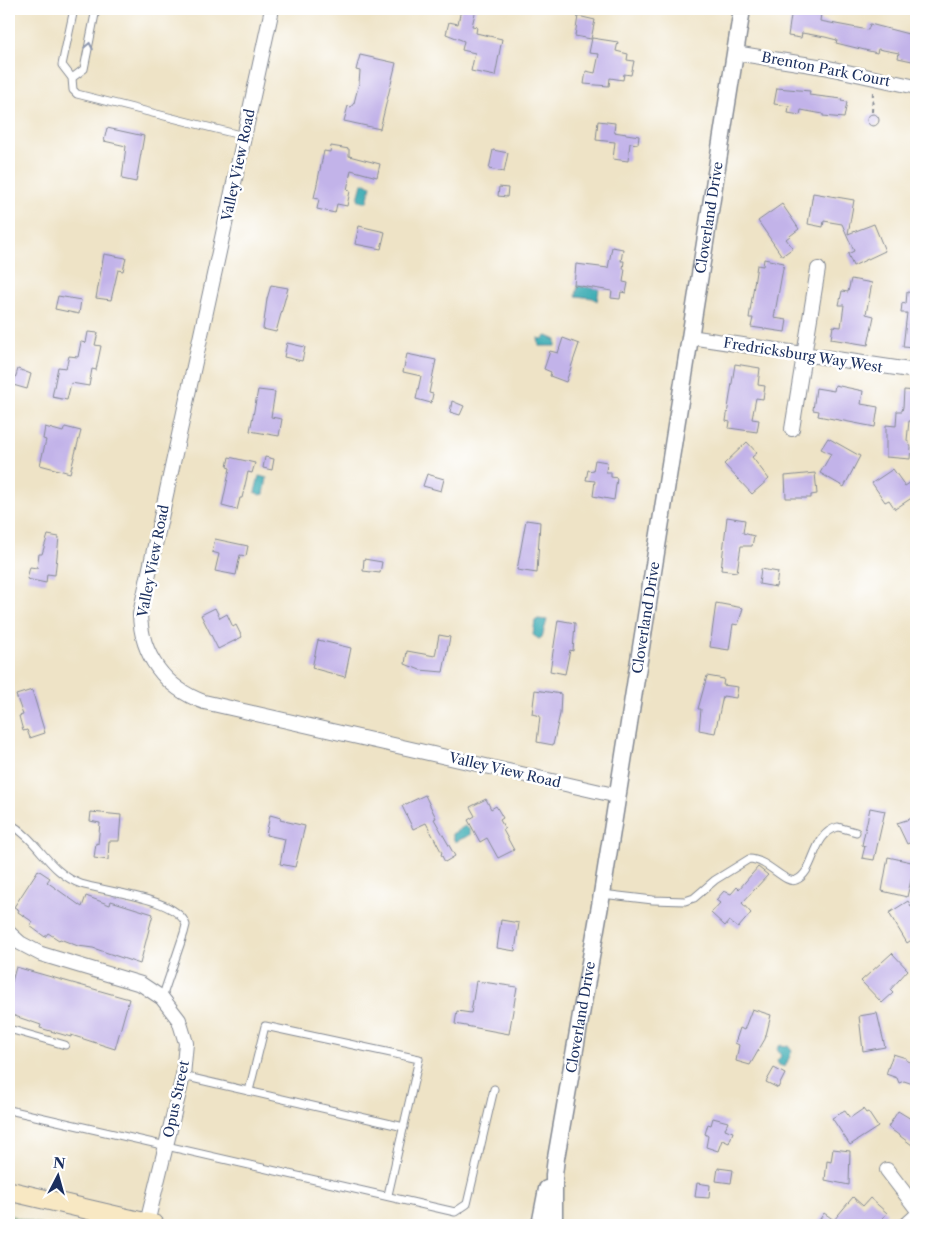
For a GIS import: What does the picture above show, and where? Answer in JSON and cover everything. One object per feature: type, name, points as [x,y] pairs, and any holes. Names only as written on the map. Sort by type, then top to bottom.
[{"type":"main road","points":[[9,1191],[151,1224]]},
{"type":"street","name":"Valley View Road","points":[[272,9],[140,614],[142,633],[152,659],[163,676],[175,687],[204,702],[618,796]]},
{"type":"street","name":"Cloverland Drive","points":[[554,1225],[556,1158],[618,796],[742,9]]},
{"type":"street","name":"Brenton Park Court","points":[[735,53],[878,78],[916,87]]},
{"type":"street","points":[[792,429],[818,268]]},
{"type":"street","name":"Fredricksburg Way West","points":[[690,337],[916,371]]},
{"type":"street","name":"Opus Street","points":[[9,933],[20,944],[41,954],[141,984],[162,998],[179,1020],[186,1043],[183,1076],[166,1146],[151,1224]]},
{"type":"street","points":[[540,1225],[547,1188],[556,1158]]},
{"type":"street","points":[[887,1170],[916,1208]]},
{"type":"street","points":[[906,1225],[916,1216]]},
{"type":"lane","points":[[74,9],[62,65],[72,78],[73,90],[83,96],[244,136]]},
{"type":"lane","points":[[72,78],[84,69],[96,9]]},
{"type":"lane","points":[[9,822],[32,839],[55,868],[70,880],[157,903],[181,916],[186,925],[162,998]]},
{"type":"lane","points":[[602,894],[653,900],[685,901],[694,898],[714,880],[749,859],[764,862],[786,880],[794,881],[801,877],[819,842],[828,832],[838,827],[856,832]]},
{"type":"lane","points":[[250,1091],[265,1026],[420,1059],[388,1195]]},
{"type":"lane","points":[[9,1029],[65,1045]]},
{"type":"lane","points":[[183,1076],[404,1127]]},
{"type":"lane","points":[[9,1110],[388,1195],[454,1212],[467,1204],[494,1089]]},
{"type":"path","points":[[872,112],[871,98],[878,78]]},
{"type":"green space","points":[[9,1215],[42,1225],[9,1225]]},
{"type":"water","points":[[366,183],[371,186],[367,202],[362,202],[358,199],[362,184]]},
{"type":"water","points":[[578,285],[599,289],[597,301],[593,298],[576,296]]},
{"type":"water","points":[[547,336],[556,340],[556,346],[539,346],[538,338],[542,339]]},
{"type":"water","points":[[259,476],[267,478],[264,494],[260,495],[255,492]]},
{"type":"water","points":[[538,619],[547,620],[542,637],[539,639],[533,635],[535,621]]},
{"type":"water","points":[[465,826],[470,830],[470,835],[455,842],[452,834]]},
{"type":"water","points":[[780,1045],[788,1046],[792,1051],[785,1067],[779,1065],[777,1061],[781,1056],[777,1049]]},
{"type":"building","points":[[461,9],[476,9],[472,26],[477,27],[476,33],[502,39],[495,76],[471,71],[475,53],[462,50],[464,41],[446,34],[449,22],[458,24]]},
{"type":"building","points":[[792,9],[821,14],[820,21],[868,30],[870,24],[916,36],[916,54],[914,54],[912,61],[898,58],[899,53],[878,49],[877,53],[836,43],[837,40],[825,37],[802,33],[801,38],[788,36]]},
{"type":"building","points":[[578,16],[595,20],[591,39],[575,36]]},
{"type":"building","points":[[592,38],[618,42],[616,51],[628,54],[627,60],[634,61],[631,75],[624,74],[623,80],[610,78],[609,86],[584,84],[586,71],[595,73],[599,54],[589,53]]},
{"type":"building","points":[[360,55],[396,63],[380,129],[344,121],[348,106],[351,107],[354,103],[359,83],[360,71],[356,70]]},
{"type":"building","points":[[777,88],[810,91],[809,95],[842,99],[841,101],[847,102],[844,118],[823,116],[823,114],[801,110],[800,115],[788,113],[789,106],[774,104]]},
{"type":"building","points":[[873,114],[879,120],[873,126],[867,120]]},
{"type":"building","points":[[598,121],[615,123],[614,132],[639,136],[638,144],[630,143],[628,161],[613,159],[615,142],[596,140]]},
{"type":"building","points":[[107,128],[144,136],[136,182],[122,179],[126,146],[104,141]]},
{"type":"building","points":[[331,146],[349,149],[349,156],[380,164],[377,177],[351,170],[347,190],[350,191],[347,206],[337,204],[335,213],[317,209],[319,199],[314,198],[324,151],[330,152]]},
{"type":"building","points":[[493,150],[508,153],[504,172],[489,169]]},
{"type":"building","points":[[499,187],[508,188],[507,197],[498,196]]},
{"type":"building","points":[[813,193],[854,200],[848,234],[874,224],[885,251],[853,266],[848,254],[854,251],[842,224],[824,221],[823,227],[808,224]]},
{"type":"building","points":[[782,204],[799,229],[786,239],[793,248],[782,256],[758,221]]},
{"type":"building","points":[[359,226],[385,232],[381,249],[355,244]]},
{"type":"building","points":[[612,247],[623,249],[621,261],[624,261],[623,269],[625,269],[623,282],[628,283],[626,293],[621,292],[620,299],[611,298],[612,291],[574,285],[576,264],[608,268]]},
{"type":"building","points":[[104,254],[126,258],[123,271],[118,270],[111,300],[96,298]]},
{"type":"building","points":[[764,259],[784,263],[774,318],[787,320],[785,332],[751,327],[753,318],[749,318],[757,265],[763,266]]},
{"type":"building","points":[[851,279],[872,283],[866,314],[874,316],[868,345],[831,339],[833,326],[841,327],[844,305],[839,305],[842,291],[848,292]]},
{"type":"building","points":[[271,285],[288,288],[276,332],[263,329]]},
{"type":"building","points":[[907,292],[916,293],[916,348],[903,347],[907,313],[901,313],[902,303],[906,304]]},
{"type":"building","points":[[58,296],[81,300],[79,314],[55,309]]},
{"type":"building","points":[[88,332],[98,333],[95,345],[101,346],[96,370],[92,369],[89,386],[71,383],[67,400],[52,397],[58,367],[66,368],[69,356],[78,357],[81,342],[86,343]]},
{"type":"building","points":[[563,338],[579,344],[566,382],[550,376],[551,372],[544,369],[550,351],[558,353]]},
{"type":"building","points":[[287,343],[305,347],[302,361],[284,357]]},
{"type":"building","points":[[407,354],[436,360],[429,393],[433,394],[431,403],[416,399],[421,376],[403,372]]},
{"type":"building","points":[[735,364],[760,368],[758,385],[765,386],[763,399],[756,398],[752,419],[759,420],[757,432],[729,428],[730,422],[726,421]]},
{"type":"building","points":[[18,369],[31,374],[27,389],[13,385]]},
{"type":"building","points":[[835,385],[863,391],[861,404],[878,407],[875,427],[818,416],[819,411],[813,410],[816,388],[834,391]]},
{"type":"building","points":[[258,390],[275,392],[271,417],[282,419],[279,436],[250,431]]},
{"type":"building","points":[[904,390],[916,391],[916,421],[909,421],[907,440],[911,447],[910,459],[886,457],[886,425],[896,426],[897,411],[902,411],[903,407]]},
{"type":"building","points":[[452,401],[464,406],[460,415],[450,412]]},
{"type":"building","points":[[45,427],[63,432],[65,427],[81,431],[70,473],[40,465],[46,440],[43,439]]},
{"type":"building","points":[[828,438],[860,456],[844,487],[820,473],[831,454],[821,449]]},
{"type":"building","points":[[747,442],[757,453],[752,457],[769,479],[752,494],[724,464]]},
{"type":"building","points":[[229,457],[255,463],[252,473],[248,472],[237,510],[222,506],[230,468],[227,467]]},
{"type":"building","points":[[265,457],[274,459],[272,470],[263,468]]},
{"type":"building","points":[[595,460],[607,462],[606,472],[611,472],[611,477],[617,478],[614,500],[593,496],[595,481],[586,480],[588,470],[593,471]]},
{"type":"building","points":[[893,469],[905,486],[916,479],[916,495],[895,509],[889,500],[885,502],[872,483]]},
{"type":"building","points":[[815,473],[817,494],[811,495],[811,498],[786,498],[785,476]]},
{"type":"building","points":[[427,474],[444,479],[441,491],[423,486]]},
{"type":"building","points":[[727,517],[745,520],[743,533],[754,536],[752,546],[741,546],[737,572],[721,570]]},
{"type":"building","points":[[526,520],[540,522],[537,573],[517,570]]},
{"type":"building","points":[[48,535],[59,537],[55,575],[47,574],[46,583],[27,579],[30,567],[37,568],[39,554],[42,554]]},
{"type":"building","points":[[215,539],[248,546],[246,556],[240,555],[236,575],[215,571],[219,554],[212,552]]},
{"type":"building","points":[[364,559],[382,562],[380,573],[363,571]]},
{"type":"building","points":[[761,569],[778,572],[776,587],[759,584]]},
{"type":"building","points":[[716,603],[743,608],[738,625],[733,624],[729,650],[710,647]]},
{"type":"building","points":[[215,608],[220,618],[227,614],[233,627],[236,625],[242,637],[218,649],[201,615]]},
{"type":"building","points":[[558,620],[575,623],[573,651],[570,650],[565,674],[550,671]]},
{"type":"building","points":[[439,635],[450,637],[443,672],[420,670],[405,664],[407,651],[435,656]]},
{"type":"building","points":[[318,640],[351,648],[345,677],[312,668]]},
{"type":"building","points":[[707,676],[724,679],[723,685],[738,687],[736,698],[723,696],[715,733],[699,730],[701,709],[698,709]]},
{"type":"building","points":[[32,690],[45,733],[30,738],[27,730],[23,731],[19,716],[23,715],[16,695]]},
{"type":"building","points":[[535,690],[561,694],[560,714],[553,745],[537,742],[540,716],[532,714]]},
{"type":"building","points":[[425,795],[436,818],[434,819],[455,856],[445,862],[426,823],[413,829],[402,806]]},
{"type":"building","points":[[486,799],[491,809],[496,806],[503,818],[500,820],[505,829],[503,830],[514,850],[498,858],[487,838],[480,842],[468,820],[475,816],[470,807]]},
{"type":"building","points":[[870,808],[885,811],[874,860],[862,858],[865,846],[862,845]]},
{"type":"building","points":[[91,812],[121,815],[119,841],[109,841],[108,860],[94,858],[96,843],[98,844],[100,823],[90,821]]},
{"type":"building","points":[[270,815],[281,818],[280,820],[305,826],[295,867],[280,864],[285,839],[266,835]]},
{"type":"building","points":[[916,817],[916,840],[907,844],[897,823]]},
{"type":"building","points":[[888,857],[916,863],[916,877],[912,876],[907,897],[882,891]]},
{"type":"building","points":[[758,867],[768,875],[742,903],[751,913],[738,928],[729,921],[725,926],[711,913],[720,903],[716,900],[724,891],[731,894],[737,887],[739,889]]},
{"type":"building","points":[[38,870],[50,878],[47,882],[82,907],[86,896],[110,905],[111,901],[153,914],[140,964],[93,948],[59,940],[48,933],[45,937],[30,926],[33,922],[14,907]]},
{"type":"building","points":[[908,901],[916,914],[916,937],[907,943],[889,913]]},
{"type":"building","points":[[501,920],[519,923],[515,951],[497,948]]},
{"type":"building","points":[[892,953],[908,970],[890,990],[893,993],[882,1003],[861,981]]},
{"type":"building","points":[[16,967],[129,999],[115,1049],[71,1035],[71,1037],[40,1028],[41,1025],[9,1014],[9,992]]},
{"type":"building","points":[[476,981],[517,987],[509,1034],[455,1024],[457,1011],[471,1013]]},
{"type":"building","points":[[752,1009],[771,1015],[765,1039],[750,1065],[736,1061],[739,1045],[735,1043],[740,1028],[744,1030]]},
{"type":"building","points":[[877,1013],[885,1047],[863,1051],[859,1016]]},
{"type":"building","points":[[893,1054],[906,1058],[906,1060],[916,1065],[916,1085],[904,1081],[899,1083],[897,1078],[886,1074]]},
{"type":"building","points":[[774,1068],[785,1074],[778,1088],[766,1082]]},
{"type":"building","points":[[863,1109],[866,1113],[868,1112],[878,1127],[850,1145],[832,1118],[845,1111],[850,1118]]},
{"type":"building","points":[[898,1111],[916,1122],[916,1148],[888,1127]]},
{"type":"building","points":[[713,1118],[728,1122],[725,1129],[733,1132],[729,1143],[722,1140],[718,1151],[706,1147],[708,1136],[705,1134],[708,1124],[711,1125]]},
{"type":"building","points":[[833,1149],[850,1151],[849,1185],[825,1180],[827,1161],[831,1162]]},
{"type":"building","points":[[718,1168],[733,1170],[731,1183],[716,1181]]},
{"type":"building","points":[[697,1183],[710,1185],[709,1198],[695,1197]]},
{"type":"building","points":[[853,1197],[863,1206],[870,1198],[887,1213],[879,1223],[876,1220],[871,1225],[824,1225],[818,1222],[824,1213],[834,1220]]}]
